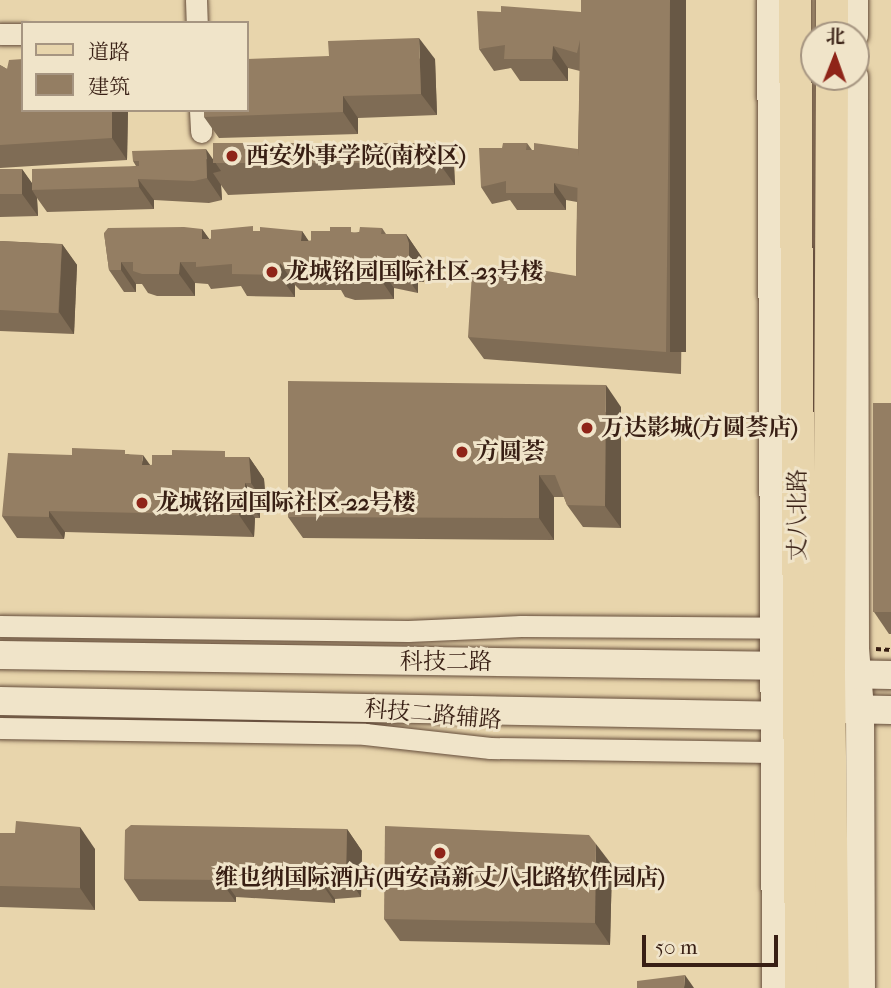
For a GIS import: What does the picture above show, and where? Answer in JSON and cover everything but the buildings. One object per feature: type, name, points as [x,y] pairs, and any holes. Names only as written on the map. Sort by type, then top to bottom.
[{"type":"main road","points":[[771,0],[785,628]]},
{"type":"main road","name":"丈八北路","points":[[795,0],[785,628],[788,752],[801,988]]},
{"type":"main road","points":[[832,0],[832,21]]},
{"type":"main road","points":[[854,0],[854,21]]},
{"type":"main road","name":"丈八北路","points":[[832,91],[842,661],[846,709],[833,988]]},
{"type":"main road","points":[[842,661],[854,91]]},
{"type":"main road","name":"科技二路","points":[[0,654],[786,666],[842,661],[891,676]]},
{"type":"main road","name":"科技二路","points":[[0,701],[788,716],[846,709],[891,710]]},
{"type":"main road","points":[[846,741],[861,988]]},
{"type":"main road","points":[[776,988],[788,752]]},
{"type":"street","points":[[196,0],[197,21]]},
{"type":"street","points":[[0,34],[21,34]]},
{"type":"street","points":[[200,112],[201,132]]},
{"type":"street","points":[[0,626],[408,631],[521,626],[785,628],[842,661]]},
{"type":"street","name":"科技二路辅路","points":[[0,728],[365,734],[490,748],[788,752],[846,741]]},
{"type":"place","name":"西安外事学院(南校区)","points":[[232,156]]},
{"type":"place","name":"龙城铭园国际社区-23号楼","points":[[272,272]]},
{"type":"place","name":"万达影城(方圆荟店)","points":[[587,428]]},
{"type":"place","name":"方圆荟","points":[[462,452]]},
{"type":"place","name":"龙城铭园国际社区-22号楼","points":[[142,503]]},
{"type":"place","name":"维也纳国际酒店(西安高新丈八北路软件园店)","points":[[440,853]]}]
